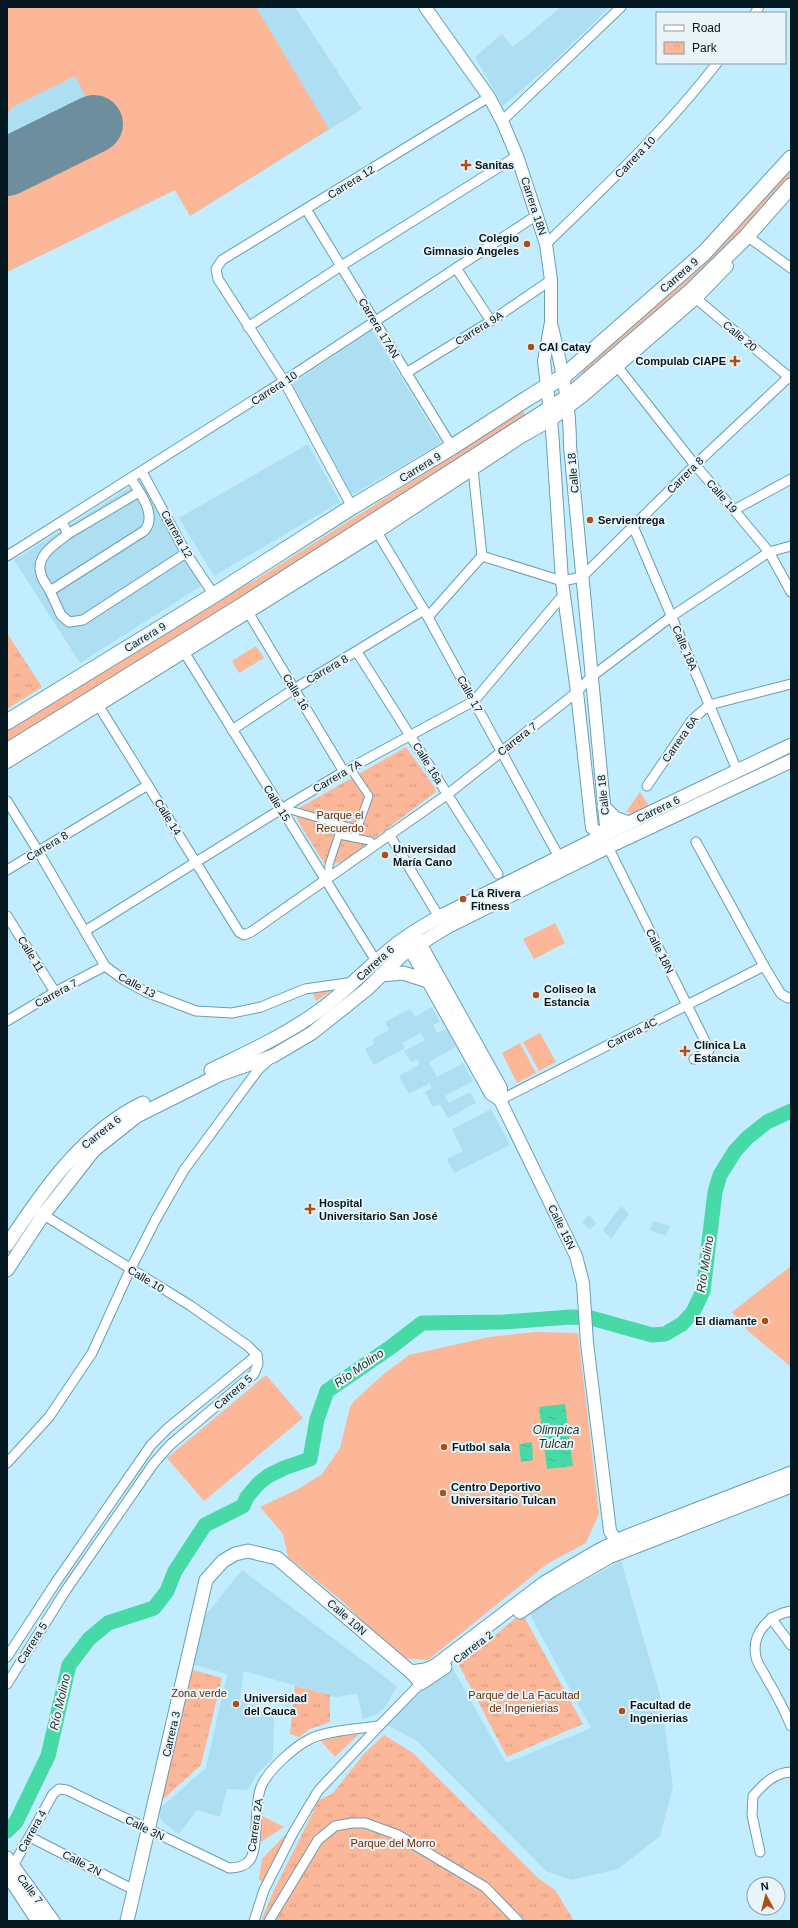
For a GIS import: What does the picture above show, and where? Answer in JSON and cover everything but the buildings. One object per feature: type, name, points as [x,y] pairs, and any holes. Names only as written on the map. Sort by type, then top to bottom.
[{"type":"main road","name":"Carrera 9","points":[[7,722],[351,505],[564,376],[704,253],[791,158]]},
{"type":"main road","name":"Carrera 9","points":[[7,751],[96,701],[134,672],[181,648],[569,402],[693,295],[750,238],[791,186]]},
{"type":"main road","points":[[122,690],[134,672]]},
{"type":"main road","name":"Carrera 6","points":[[7,1245],[32,1208],[78,1150],[111,1122],[135,1107],[280,1036],[320,1010],[355,981],[376,961],[412,941],[447,927],[606,841],[629,823],[791,745]]},
{"type":"main road","name":"Carrera 6","points":[[7,1270],[43,1215],[94,1150],[137,1116],[221,1074],[273,1056],[312,1033],[366,990],[382,975],[412,941],[439,917],[559,857],[606,841],[791,761]]},
{"type":"main road","points":[[604,807],[615,818],[629,823]]},
{"type":"main road","points":[[382,975],[403,973],[428,981]]},
{"type":"main road","name":"Carrera 2","points":[[416,1676],[435,1666],[544,1583],[620,1546],[791,1473]]},
{"type":"main road","name":"Carrera 2","points":[[620,1546],[791,1486]]},
{"type":"main road","name":"Carrera 3","points":[[127,1921],[206,1580],[224,1561],[235,1554],[248,1551],[277,1558]]},
{"type":"main road","name":"Calle 10N","points":[[277,1558],[416,1676]]},
{"type":"main road","name":"Calle 7","points":[[8,1868],[38,1921]]},
{"type":"main road","name":"Calle 7","points":[[8,1868],[53,1921]]},
{"type":"street","name":"Carrera 18N","points":[[425,7],[489,97],[517,156],[537,215],[546,244],[552,280],[551,322],[544,361]]},
{"type":"street","points":[[502,122],[621,7]]},
{"type":"street","name":"Carrera 10","points":[[546,244],[610,183],[661,131],[716,64]]},
{"type":"street","name":"Carrera 12","points":[[248,328],[218,278],[216,269],[222,260],[489,97]]},
{"type":"street","points":[[351,505],[284,381],[248,328],[341,266],[517,156]]},
{"type":"street","points":[[791,195],[750,238],[791,268]]},
{"type":"street","name":"Carrera 17AN","points":[[306,209],[450,445]]},
{"type":"street","name":"Carrera 10","points":[[7,556],[284,381],[537,215]]},
{"type":"street","points":[[456,268],[491,321]]},
{"type":"street","name":"Carrera 9A","points":[[406,373],[491,321],[552,280]]},
{"type":"street","points":[[569,402],[617,366],[693,295]]},
{"type":"street","name":"Calle 20","points":[[693,295],[790,377]]},
{"type":"street","name":"Calle 18","points":[[551,322],[569,402],[570,446],[606,826],[606,841]]},
{"type":"street","name":"Calle 18","points":[[544,361],[550,415],[562,581],[577,692],[592,828],[606,841]]},
{"type":"street","name":"Calle 19","points":[[617,366],[695,465],[769,552],[791,592]]},
{"type":"street","name":"Carrera 8","points":[[582,577],[695,465],[790,377]]},
{"type":"street","points":[[7,762],[96,701],[122,690],[181,648],[248,612],[377,532],[521,437],[550,415]]},
{"type":"street","points":[[521,437],[537,436],[549,445],[552,452]]},
{"type":"street","points":[[473,469],[482,556],[562,581],[582,577]]},
{"type":"street","name":"Carrera 12","points":[[142,472],[186,553],[212,592]]},
{"type":"street","points":[[50,591],[144,531],[148,526],[149,518],[147,507],[131,479]]},
{"type":"street","points":[[734,510],[791,479]]},
{"type":"street","points":[[139,492],[68,534],[43,555],[39,567],[41,575],[61,615],[70,622],[84,620],[186,553]]},
{"type":"street","points":[[62,522],[68,534]]},
{"type":"street","name":"Calle 18A","points":[[634,526],[737,770]]},
{"type":"street","name":"Calle 17","points":[[377,532],[426,614],[559,857]]},
{"type":"street","name":"Carrera 7","points":[[244,935],[251,932],[374,844],[448,794],[577,692],[591,677],[672,616],[769,552],[791,546]]},
{"type":"street","name":"Carrera 8","points":[[232,730],[294,689],[426,614],[482,556]]},
{"type":"street","name":"Carrera 7A","points":[[84,931],[282,808],[347,770],[474,702],[564,594]]},
{"type":"street","name":"Calle 16","points":[[248,612],[294,689],[347,770]]},
{"type":"street","name":"Calle 15","points":[[181,648],[327,879],[376,961]]},
{"type":"street","name":"Calle 16a","points":[[357,652],[498,874]]},
{"type":"street","name":"Carrera 6A","points":[[648,786],[692,720],[709,705],[791,684]]},
{"type":"street","name":"Calle 14","points":[[96,701],[239,932],[244,935]]},
{"type":"street","points":[[347,770],[369,796],[354,838]]},
{"type":"street","name":"Carrera 8","points":[[7,870],[148,785]]},
{"type":"street","name":"Calle 13","points":[[7,801],[106,966],[124,980],[146,992],[196,1011],[232,1013],[262,1008],[305,990],[355,981]]},
{"type":"street","points":[[282,808],[358,829]]},
{"type":"street","points":[[327,879],[329,865],[342,825]]},
{"type":"street","points":[[389,834],[439,917]]},
{"type":"street","points":[[339,835],[370,841],[374,844]]},
{"type":"street","name":"Calle 18N","points":[[606,841],[709,1050],[694,1059]]},
{"type":"street","points":[[696,842],[781,994],[788,998],[791,997]]},
{"type":"street","name":"Calle 11","points":[[7,916],[55,992]]},
{"type":"street","points":[[412,941],[428,981],[491,1094],[500,1100]]},
{"type":"street","name":"Calle 15N","points":[[412,941],[502,1088],[500,1100],[576,1256],[583,1283],[587,1343],[610,1531],[620,1546]]},
{"type":"street","name":"Carrera 7","points":[[7,1021],[55,992],[106,966]]},
{"type":"street","name":"Carrera 4C","points":[[500,1100],[688,1006],[764,966]]},
{"type":"street","name":"Carrera 6","points":[[7,1463],[49,1417],[92,1352],[130,1270],[156,1219],[184,1170],[258,1070],[273,1056]]},
{"type":"street","name":"Calle 10","points":[[32,1208],[130,1270],[191,1306],[257,1354]]},
{"type":"street","name":"Carrera 5","points":[[7,1657],[56,1582],[151,1445],[168,1428],[257,1354]]},
{"type":"street","name":"Carrera 5","points":[[7,1684],[66,1590],[154,1463],[170,1445],[254,1374],[258,1364],[257,1354]]},
{"type":"street","points":[[791,1611],[771,1618],[762,1628],[756,1641],[756,1658],[783,1706],[791,1726]]},
{"type":"street","points":[[771,1618],[791,1645]]},
{"type":"street","points":[[19,1640],[30,1646]]},
{"type":"street","name":"Carrera 2","points":[[254,1921],[264,1890],[293,1833],[318,1791],[379,1726],[416,1676]]},
{"type":"street","name":"Carrera 2A","points":[[229,1868],[240,1867],[249,1861],[254,1850],[257,1802],[261,1788],[266,1777],[290,1753],[311,1738],[379,1726]]},
{"type":"street","points":[[760,1852],[752,1815],[752,1796],[768,1780],[783,1773],[791,1772]]},
{"type":"street","name":"Calle 3N","points":[[59,1789],[67,1790],[229,1868]]},
{"type":"street","name":"Carrera 4","points":[[8,1868],[30,1837],[53,1794],[59,1789]]},
{"type":"street","points":[[269,1921],[318,1840],[335,1826],[352,1823],[365,1823],[398,1835],[485,1887],[518,1921]]},
{"type":"street","name":"Calle 2N","points":[[30,1837],[134,1890]]},
{"type":"shaded area","points":[[102,7],[295,7],[362,109],[190,216],[175,190],[7,272],[7,78]]},
{"type":"shaded area","points":[[559,7],[610,7],[547,68],[503,106],[475,57],[502,34],[513,47],[560,8]]},
{"type":"shaded area","points":[[372,330],[441,443],[352,495],[292,384]]},
{"type":"shaded area","points":[[308,444],[340,502],[214,576],[179,518]]},
{"type":"shaded area","points":[[141,480],[201,586],[80,663],[14,560]]},
{"type":"shaded area","points":[[432,1007],[440,1022],[433,1025],[437,1033],[446,1029],[456,1047],[429,1062],[437,1077],[463,1063],[473,1081],[445,1096],[449,1103],[470,1092],[476,1103],[448,1118],[440,1104],[433,1107],[425,1092],[432,1088],[430,1083],[409,1094],[399,1076],[420,1064],[417,1059],[411,1062],[404,1051],[425,1040],[421,1033],[402,1043],[405,1048],[374,1065],[365,1049],[374,1044],[372,1040],[389,1030],[385,1022],[410,1009],[415,1017]]},
{"type":"shaded area","points":[[491,1109],[510,1145],[454,1173],[447,1159],[463,1151],[452,1129]]},
{"type":"shaded area","points":[[621,1206],[629,1214],[611,1239],[603,1230]]},
{"type":"shaded area","points":[[589,1215],[596,1223],[590,1230],[582,1222]]},
{"type":"shaded area","points":[[653,1221],[670,1226],[666,1236],[650,1230]]},
{"type":"shaded area","name":"Facultad de Ingenierias","points":[[621,1561],[661,1698],[673,1787],[660,1836],[618,1869],[571,1880],[546,1871],[417,1741],[385,1724],[419,1687],[452,1667],[506,1763],[591,1728],[528,1611]]},
{"type":"shaded area","name":"Universidad del Cauca","points":[[242,1570],[397,1686],[386,1706],[376,1715],[363,1719],[357,1694],[335,1697],[244,1671],[240,1701],[270,1709],[274,1715],[273,1758],[257,1774],[248,1790],[227,1789],[220,1817],[197,1810],[179,1834],[164,1823],[158,1810],[206,1768],[227,1674],[191,1664],[201,1621]]},
{"type":"green space","points":[[7,7],[256,7],[329,129],[190,216],[175,190],[7,272],[7,194],[109,142],[75,76],[12,107],[7,116]]},
{"type":"green space","points":[[791,168],[791,176],[732,243],[691,284],[584,376],[580,370]]},
{"type":"green space","points":[[523,411],[526,416],[260,587],[254,581]]},
{"type":"green space","points":[[254,581],[259,587],[225,606],[7,742],[7,731],[221,598]]},
{"type":"green space","points":[[7,633],[42,687],[7,709]]},
{"type":"green space","points":[[256,646],[264,658],[239,673],[232,661]]},
{"type":"green space","name":"Parque el Recuerdo","points":[[406,747],[435,788],[436,792],[344,861],[329,865],[324,863],[299,823],[296,816],[299,808]]},
{"type":"green space","points":[[640,792],[650,807],[633,814],[626,812]]},
{"type":"green space","points":[[555,923],[565,943],[534,959],[523,939]]},
{"type":"green space","points":[[333,990],[316,1001],[313,993]]},
{"type":"green space","points":[[540,1033],[556,1062],[539,1071],[523,1042]]},
{"type":"green space","points":[[520,1043],[536,1073],[517,1083],[502,1053]]},
{"type":"green space","name":"El diamante","points":[[791,1266],[791,1367],[748,1331],[732,1312]]},
{"type":"green space","name":"Centro Deportivo Universitario Tulcan","points":[[535,1332],[578,1333],[599,1514],[586,1543],[547,1564],[428,1660],[400,1658],[342,1601],[288,1557],[283,1534],[260,1507],[300,1488],[322,1474],[340,1448],[350,1407],[354,1401],[385,1373],[409,1355],[489,1337]]},
{"type":"green space","points":[[266,1375],[303,1418],[204,1501],[167,1458]]},
{"type":"green space","name":"Parque de La Facultad de Ingenierias","points":[[522,1613],[583,1724],[507,1757],[459,1665]]},
{"type":"green space","name":"Zona verde","points":[[186,1668],[222,1678],[201,1765],[159,1803]]},
{"type":"green space","points":[[295,1686],[330,1695],[330,1722],[310,1729],[299,1737],[290,1734]]},
{"type":"green space","points":[[353,1732],[359,1734],[335,1757],[320,1740],[335,1738]]},
{"type":"green space","name":"Parque del Morro","points":[[384,1735],[413,1753],[538,1878],[555,1890],[574,1921],[261,1921],[274,1890],[319,1800],[332,1794],[364,1754]]},
{"type":"green space","points":[[262,1816],[284,1827],[261,1842]]},
{"type":"green space","points":[[288,1832],[289,1833],[267,1886],[259,1879],[262,1859]]},
{"type":"water","name":"Olimpica Tulcan","points":[[565,1404],[573,1466],[547,1469],[539,1407]]},
{"type":"water","points":[[532,1442],[533,1460],[521,1462],[519,1444]]},
{"type":"waterway","name":"Río Molino","points":[[7,1831],[16,1822],[48,1756],[69,1665],[89,1639],[108,1623],[154,1608],[167,1591],[175,1571],[205,1525],[243,1506],[247,1497],[258,1484],[268,1476],[284,1468],[310,1459],[317,1419],[327,1391],[391,1347],[422,1323],[504,1322],[571,1317],[591,1318],[652,1335],[665,1334],[682,1324],[693,1312],[703,1291],[715,1192],[720,1175],[735,1151],[747,1138],[767,1122],[791,1111]]},
{"type":"runway","points":[[7,167],[94,124]]},
{"type":"place","name":"Sanitas","points":[[466,165]]},
{"type":"place","name":"Colegio Gimnasio Angeles","points":[[527,244]]},
{"type":"place","name":"CAI Catay","points":[[531,347]]},
{"type":"place","name":"Compulab CIAPE","points":[[735,361]]},
{"type":"place","name":"Servientrega","points":[[590,520]]},
{"type":"place","name":"Universidad María Cano","points":[[385,855]]},
{"type":"place","name":"La Rivera Fitness","points":[[463,899]]},
{"type":"place","name":"Coliseo la Estancia","points":[[536,995]]},
{"type":"place","name":"Clínica La Estancia","points":[[685,1051]]},
{"type":"place","name":"Hospital Universitario San José","points":[[310,1209]]},
{"type":"place","name":"El diamante","points":[[765,1321]]},
{"type":"place","name":"Futbol sala","points":[[444,1447]]},
{"type":"place","name":"Centro Deportivo Universitario Tulcan","points":[[443,1493]]},
{"type":"place","name":"Universidad del Cauca","points":[[236,1704]]},
{"type":"place","name":"Facultad de Ingenierias","points":[[622,1711]]}]
